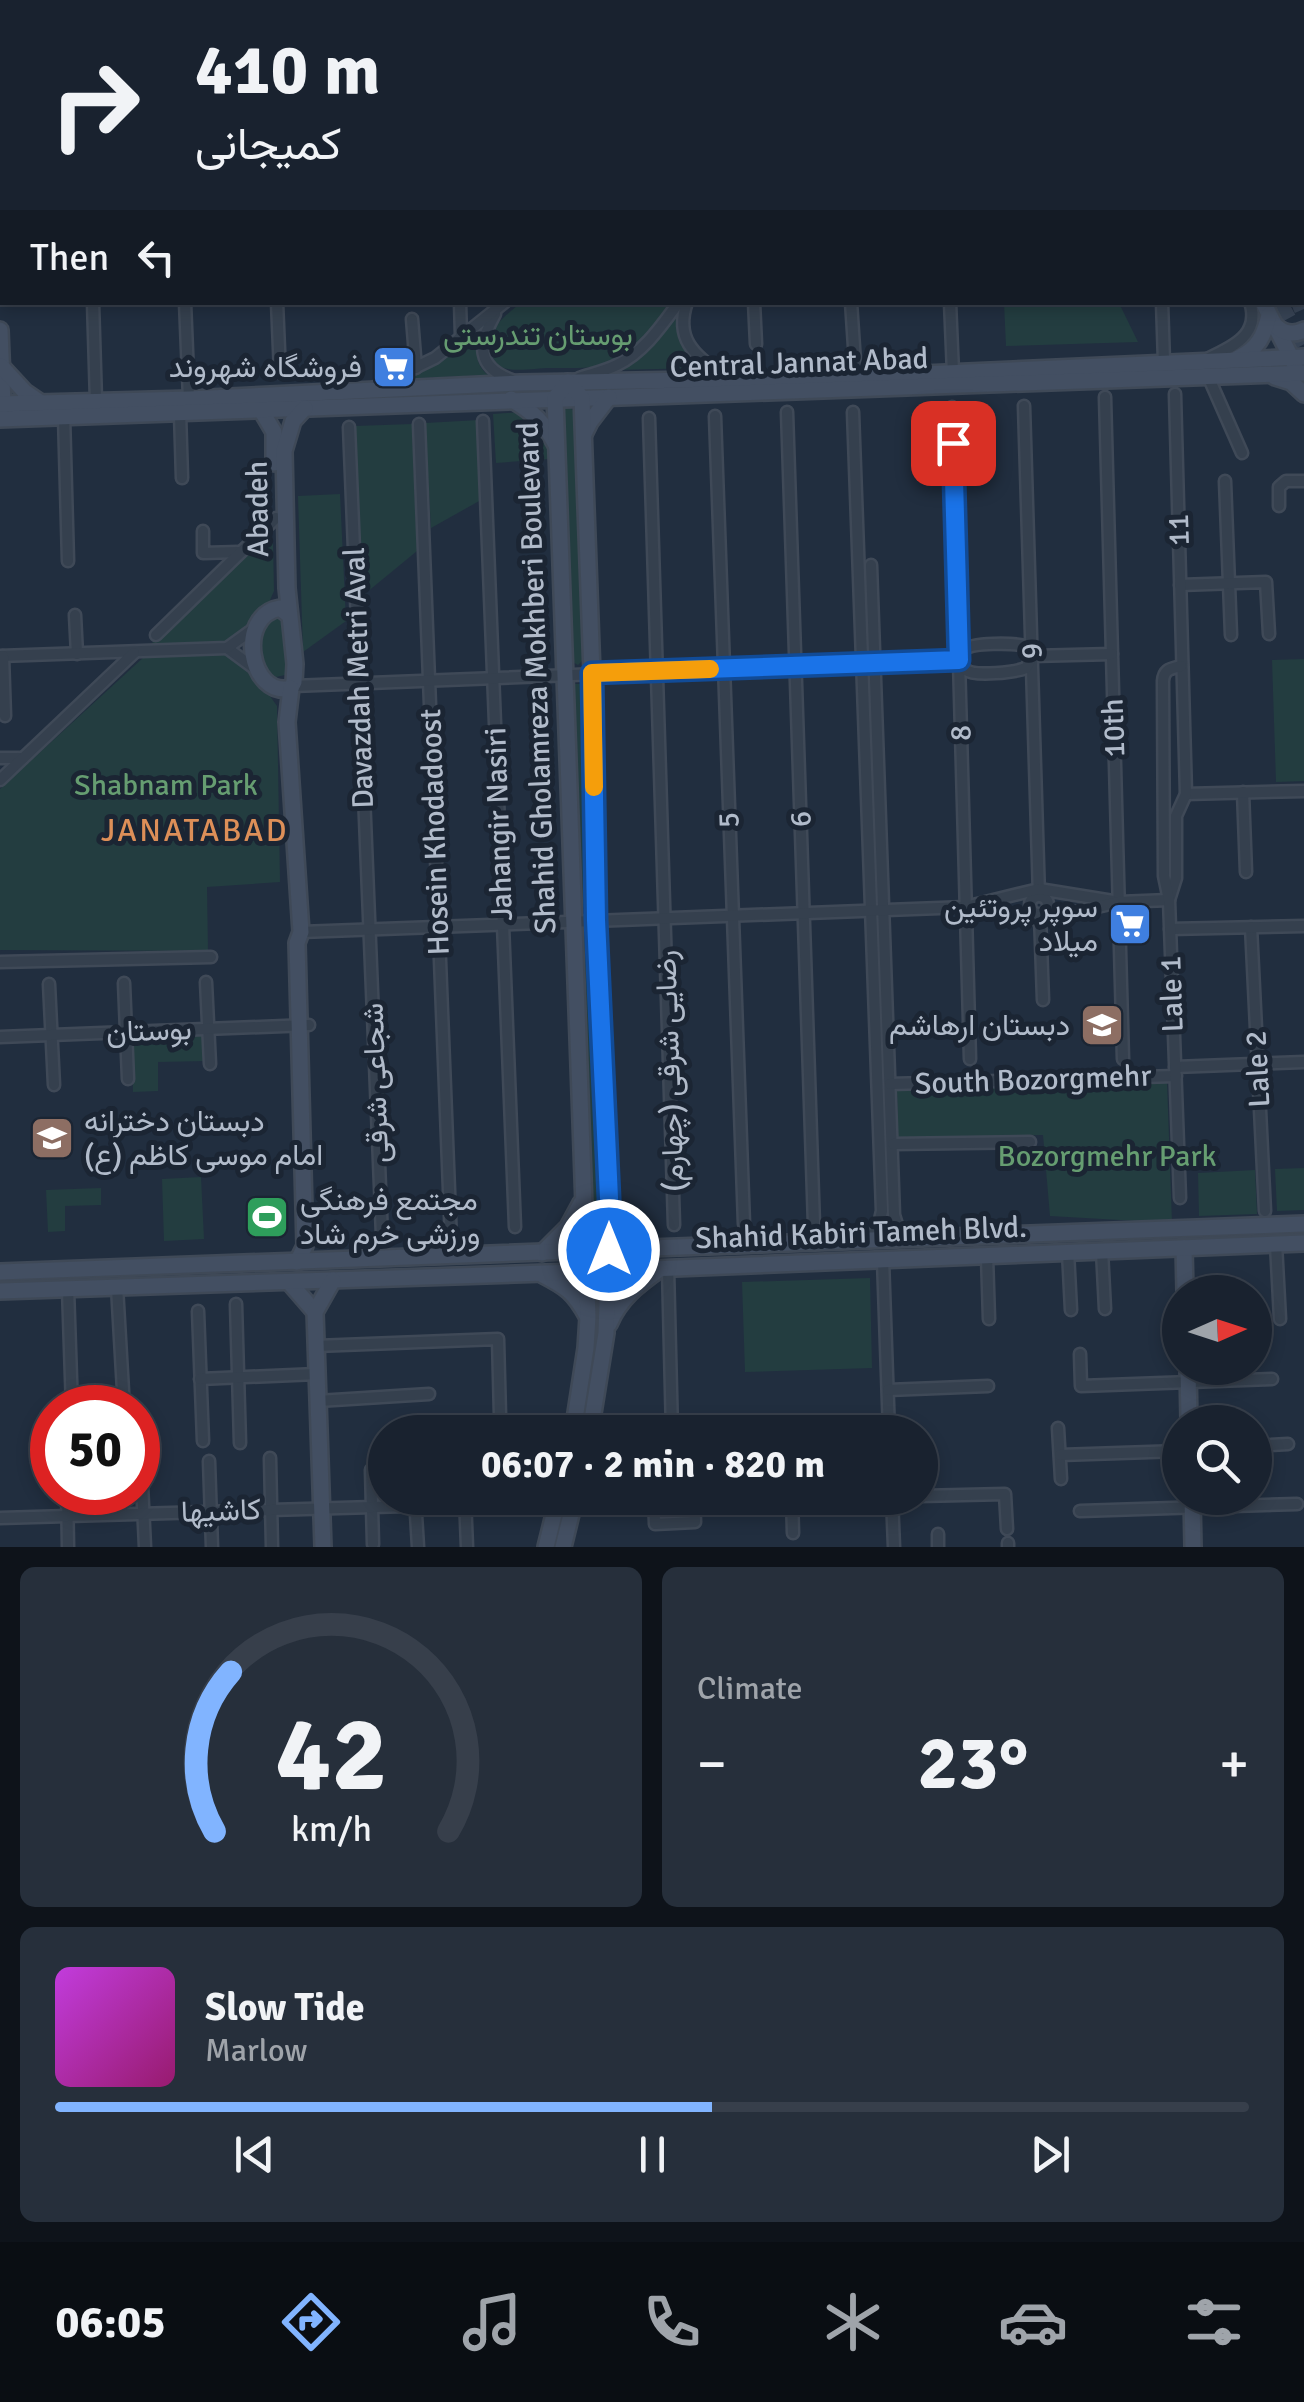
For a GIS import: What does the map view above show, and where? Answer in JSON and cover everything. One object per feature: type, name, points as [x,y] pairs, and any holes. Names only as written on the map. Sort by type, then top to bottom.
[{"type":"main road","points":[[1268,313],[1286,332],[1304,330]]},
{"type":"main road","points":[[1235,368],[1261,340],[1268,313]]},
{"type":"main road","points":[[1268,313],[1300,369]]},
{"type":"main road","points":[[0,330],[1,409]]},
{"type":"main road","name":"Central Jannat Abad","points":[[1,409],[64,416],[364,391],[520,383],[1073,374],[1164,362],[1205,369]]},
{"type":"main road","points":[[2,366],[25,392],[41,402]]},
{"type":"main road","points":[[1235,368],[1284,378],[1304,394]]},
{"type":"main road","name":"Central Jannat Abad","points":[[1,409],[41,402],[96,401],[261,410],[1073,374],[1300,369]]},
{"type":"main road","name":"Shahid Gholamreza Mokhberi Boulevard","points":[[576,1415],[588,1318],[555,398],[568,382],[582,398],[596,920],[609,1198],[606,1332],[593,1415]]},
{"type":"main road","points":[[583,438],[609,397]]},
{"type":"main road","points":[[511,399],[534,412],[557,447]]},
{"type":"main road","name":"Abadeh","points":[[270,610],[278,581],[280,439],[305,408]]},
{"type":"main road","name":"Abadeh","points":[[261,410],[284,451],[289,615],[295,664],[287,688]]},
{"type":"main road","points":[[289,615],[280,608],[270,610],[257,627],[252,646],[258,671],[287,688],[314,1246],[323,1260]]},
{"type":"main road","points":[[297,1262],[305,1246],[304,1025]]},
{"type":"main road","points":[[609,1198],[625,1227],[654,1249]]},
{"type":"main road","points":[[542,1253],[568,1226],[583,1199]]},
{"type":"main road","name":"Shahid Kabiri Tameh Blvd.","points":[[0,1272],[1304,1224]]},
{"type":"main road","points":[[1227,1228],[1222,1237],[1228,1245]]},
{"type":"main road","name":"Shahid Kabiri Tameh Blvd.","points":[[0,1291],[1304,1243]]},
{"type":"main road","points":[[1184,1248],[1185,1275]]},
{"type":"main road","points":[[606,1332],[628,1292],[664,1269]]},
{"type":"main road","points":[[539,1273],[567,1288],[588,1318]]},
{"type":"main road","points":[[323,1547],[315,1312],[333,1280]]},
{"type":"main road","points":[[289,1282],[315,1312]]},
{"type":"main road","points":[[546,1547],[549,1515]]},
{"type":"main road","points":[[562,1547],[570,1515]]},
{"type":"main road","points":[[1193,1515],[1194,1547]]},
{"type":"street","points":[[93,305],[96,401]]},
{"type":"street","points":[[182,478],[188,377],[185,305]]},
{"type":"street","points":[[277,305],[280,373]]},
{"type":"street","points":[[460,305],[462,336]]},
{"type":"street","points":[[568,382],[630,357],[677,305]]},
{"type":"street","points":[[686,305],[686,340],[694,352],[728,379]]},
{"type":"street","points":[[754,305],[756,344]]},
{"type":"street","points":[[851,305],[856,376]]},
{"type":"street","points":[[950,305],[953,373]]},
{"type":"street","points":[[1162,305],[1164,362]]},
{"type":"street","points":[[1242,453],[1205,369],[1246,335],[1253,319],[1251,305]]},
{"type":"street","points":[[364,391],[435,358],[501,306]]},
{"type":"street","points":[[501,306],[484,334],[484,358],[492,370],[520,383]]},
{"type":"street","points":[[412,319],[416,368]]},
{"type":"street","name":"11","points":[[1175,394],[1186,794]]},
{"type":"street","name":"10th","points":[[1105,398],[1124,1060]]},
{"type":"street","name":"9","points":[[1024,406],[1039,893],[1030,906],[1040,917]]},
{"type":"street","name":"8","points":[[952,407],[970,1059]]},
{"type":"street","name":"6","points":[[787,412],[814,1225]]},
{"type":"street","points":[[854,412],[861,663],[890,1084],[894,1215],[906,1239]]},
{"type":"street","points":[[64,416],[68,562]]},
{"type":"street","name":"5","points":[[715,416],[744,1224]]},
{"type":"street","name":"رضایی شرقی (چهارم)","points":[[649,418],[674,1225]]},
{"type":"street","name":"Jahangir Nasiri","points":[[483,421],[516,1227]]},
{"type":"street","name":"Hosein Khodadoost","points":[[419,424],[451,1240]]},
{"type":"street","name":"Davazdah Metri Aval","points":[[349,427],[369,929]]},
{"type":"street","points":[[1225,481],[1231,635]]},
{"type":"street","points":[[1279,506],[1279,488],[1286,481],[1304,481]]},
{"type":"street","points":[[156,634],[276,518]]},
{"type":"street","points":[[202,531],[203,553],[240,552]]},
{"type":"street","points":[[868,1241],[878,1228],[882,1211],[871,565]]},
{"type":"street","points":[[1180,585],[1266,582],[1269,634]]},
{"type":"street","points":[[76,615],[77,654]]},
{"type":"street","points":[[5,716],[1,656],[228,648],[257,627]]},
{"type":"street","points":[[1003,644],[1021,644],[1032,656],[1023,670],[976,673],[967,672],[959,660],[971,646],[1003,644]]},
{"type":"street","points":[[228,648],[258,671]]},
{"type":"street","points":[[0,780],[134,653]]},
{"type":"street","points":[[1032,656],[1112,654]]},
{"type":"street","points":[[287,688],[494,676],[959,660]]},
{"type":"street","points":[[295,664],[309,678],[330,683]]},
{"type":"street","name":"11","points":[[1169,900],[1164,876],[1163,681],[1168,670],[1181,666]]},
{"type":"street","points":[[0,758],[24,758]]},
{"type":"street","points":[[1186,794],[1304,791]]},
{"type":"street","points":[[1243,792],[1246,872]]},
{"type":"street","name":"Lale 1","points":[[1180,1198],[1169,900],[1176,878],[1175,822],[1186,794]]},
{"type":"street","points":[[301,932],[966,907],[1039,893],[1119,902]]},
{"type":"street","points":[[966,907],[1040,917],[1119,902],[1169,900]]},
{"type":"street","points":[[1040,917],[1043,1000]]},
{"type":"street","points":[[1170,930],[1304,926]]},
{"type":"street","name":"Lale 2","points":[[1251,927],[1265,1210]]},
{"type":"street","name":"شجاعی شرقی","points":[[369,929],[382,1236]]},
{"type":"street","points":[[0,962],[211,957]]},
{"type":"street","points":[[206,982],[210,1064]]},
{"type":"street","points":[[124,983],[128,1078]]},
{"type":"street","points":[[49,984],[54,1086]]},
{"type":"street","name":"بوستان","points":[[0,1037],[304,1025]]},
{"type":"street","name":"South Bozorgmehr","points":[[890,1084],[1304,1062]]},
{"type":"street","points":[[892,1144],[1030,1142]]},
{"type":"street","points":[[1276,1244],[1280,1319]]},
{"type":"street","points":[[1102,1251],[1105,1309]]},
{"type":"street","points":[[1068,1252],[1071,1310]]},
{"type":"street","points":[[986,1256],[990,1319]]},
{"type":"street","points":[[883,1260],[889,1415]]},
{"type":"street","points":[[664,1269],[671,1415]]},
{"type":"street","points":[[116,1287],[122,1385]]},
{"type":"street","points":[[68,1289],[71,1385]]},
{"type":"street","points":[[236,1304],[240,1443]]},
{"type":"street","points":[[198,1310],[203,1441]]},
{"type":"street","points":[[316,1346],[498,1339],[500,1415]]},
{"type":"street","points":[[1080,1354],[1081,1386],[1162,1378]]},
{"type":"street","points":[[200,1379],[317,1374]]},
{"type":"street","points":[[888,1390],[988,1386]]},
{"type":"street","points":[[318,1401],[428,1394]]},
{"type":"street","points":[[1058,1428],[1061,1479]]},
{"type":"street","points":[[1272,1445],[1288,1444]]},
{"type":"street","points":[[1060,1456],[1162,1452]]},
{"type":"street","points":[[270,1458],[272,1547]]},
{"type":"street","points":[[209,1460],[212,1547]]},
{"type":"street","points":[[938,1496],[1005,1494],[1007,1529]]},
{"type":"street","points":[[1272,1504],[1297,1504]]},
{"type":"street","points":[[1080,1511],[1162,1505]]},
{"type":"street","name":"کاشیها","points":[[160,1514],[368,1507]]},
{"type":"street","name":"کاشیها","points":[[0,1518],[106,1515]]},
{"type":"street","points":[[145,1515],[145,1547]]},
{"type":"street","points":[[372,1515],[373,1544]]},
{"type":"street","points":[[416,1515],[418,1547]]},
{"type":"street","points":[[466,1515],[467,1547]]},
{"type":"street","points":[[655,1515],[655,1524],[695,1522],[695,1515]]},
{"type":"street","points":[[792,1515],[793,1534]]},
{"type":"street","points":[[893,1515],[894,1547]]},
{"type":"street","points":[[67,1516],[68,1547]]},
{"type":"green space","name":"بوستان تندرستی","points":[[518,305],[669,305],[652,329],[621,359],[581,368],[502,367],[489,349],[491,334]]},
{"type":"green space","points":[[1004,305],[1120,305],[1138,342],[1006,346]]},
{"type":"green space","points":[[681,309],[683,343],[706,368],[609,370],[641,354]]},
{"type":"green space","points":[[485,321],[477,357],[488,375],[398,379],[444,355]]},
{"type":"green space","points":[[566,406],[575,414],[576,431],[584,659],[578,665],[571,661],[562,414]]},
{"type":"green space","points":[[520,412],[545,434],[549,459],[496,463],[493,414]]},
{"type":"green space","points":[[479,420],[481,500],[431,528],[425,423]]},
{"type":"green space","points":[[412,424],[417,551],[361,597],[355,426]]},
{"type":"green space","points":[[340,494],[346,621],[303,652],[298,496]]},
{"type":"green space","points":[[265,538],[273,542],[274,591],[253,624],[225,641],[150,645]]},
{"type":"green space","points":[[279,611],[288,666],[285,675],[276,677],[262,664],[257,633]]},
{"type":"green space","name":"Shabnam Park","points":[[226,653],[252,671],[277,706],[280,882],[207,887],[208,951],[0,950],[0,789],[145,656]]},
{"type":"green space","points":[[1304,659],[1304,781],[1276,782],[1272,660]]},
{"type":"green space","points":[[574,684],[586,689],[592,903],[583,907],[570,690]]},
{"type":"green space","points":[[584,934],[591,937],[602,1233],[599,1241],[593,1242],[581,938]]},
{"type":"green space","points":[[206,1031],[207,1061],[158,1062],[158,1091],[133,1092],[131,1034]]},
{"type":"green space","name":"Bozorgmehr Park","points":[[1167,1081],[1172,1223],[1050,1216],[1043,1135],[898,1138],[897,1088]]},
{"type":"green space","points":[[1304,1168],[1304,1210],[1277,1211],[1275,1169]]},
{"type":"green space","points":[[1255,1170],[1257,1214],[1199,1216],[1198,1173]]},
{"type":"green space","points":[[201,1177],[204,1239],[164,1241],[162,1179]]},
{"type":"green space","points":[[101,1188],[101,1205],[65,1206],[65,1231],[48,1232],[46,1190]]},
{"type":"green space","points":[[870,1278],[872,1368],[745,1372],[742,1282]]},
{"type":"tunnel","points":[[1279,305],[1304,352]]},
{"type":"tunnel","points":[[1302,305],[1304,309]]},
{"type":"slow traffic","points":[[594,787],[592,673],[710,669]]},
{"type":"place","name":"فروشگاه شهروند","points":[[394,367]]},
{"type":"place","name":"سوپر پروتئین میلاد","points":[[1130,924]]},
{"type":"place","name":"دبستان ارهاشم","points":[[1102,1025]]},
{"type":"place","name":"دبستان دخترانه امام موسی کاظم (ع)","points":[[52,1138]]},
{"type":"place","name":"مجتمع فرهنگی ورزشی خرم شاد","points":[[267,1217]]},
{"type":"district","name":"JANATABAD","points":[[195,830]]},
{"type":"route","points":[[609,1250],[596,920],[592,673],[959,660],[953,443]]}]
